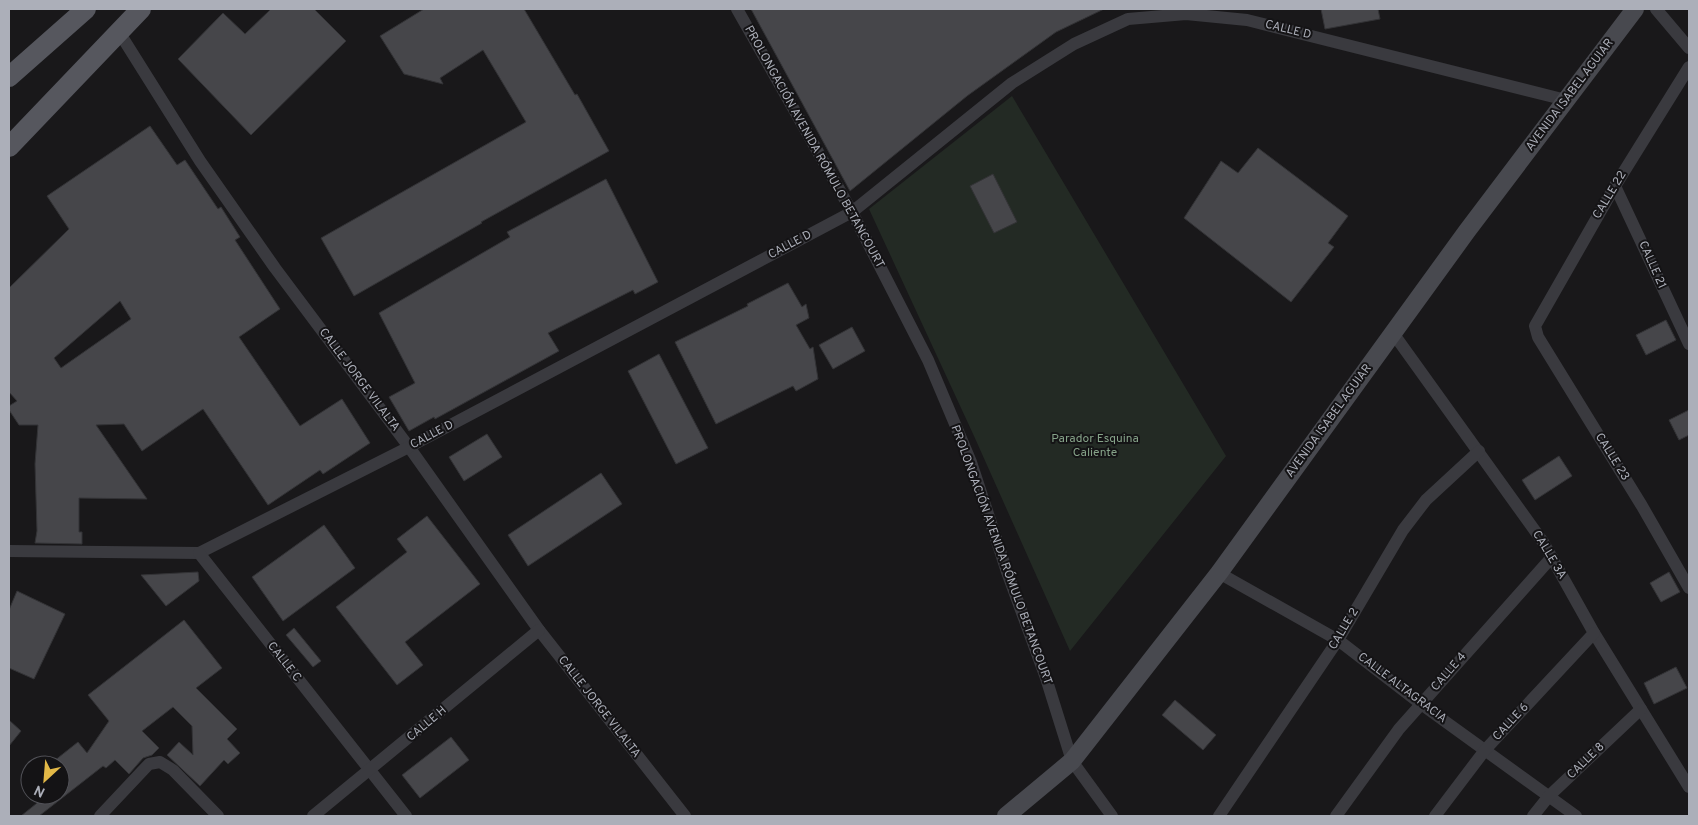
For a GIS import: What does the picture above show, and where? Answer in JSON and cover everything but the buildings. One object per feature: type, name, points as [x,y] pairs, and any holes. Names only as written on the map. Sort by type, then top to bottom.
[{"type":"main road","points":[[9,77],[86,9]]},
{"type":"main road","points":[[9,147],[141,9]]},
{"type":"main road","name":"AVENIDA ISABEL AGUIAR","points":[[1006,816],[1072,761],[1219,573],[1393,333],[1635,9]]},
{"type":"street","name":"PROLONGACIÓN AVENIDA RÓMULO BETANCOURT","points":[[737,9],[852,212],[928,360],[970,462],[1007,572],[1046,678],[1072,761],[1112,816]]},
{"type":"street","points":[[1656,9],[1689,48]]},
{"type":"street","name":"CALLE D","points":[[9,551],[199,553],[409,447],[852,212],[1012,83],[1074,44],[1127,14],[1186,14],[1247,20],[1566,100]]},
{"type":"street","name":"CALLE JORGE VILALTA","points":[[119,32],[211,177],[275,268],[409,447],[539,630],[685,816]]},
{"type":"street","name":"CALLE 22","points":[[1535,326],[1615,186],[1689,67]]},
{"type":"street","name":"CALLE 21","points":[[1615,186],[1689,344]]},
{"type":"street","name":"CALLE 23","points":[[1535,326],[1538,337],[1642,506],[1689,588]]},
{"type":"street","name":"CALLE 3A","points":[[1393,333],[1479,450],[1552,557],[1594,633],[1689,787]]},
{"type":"street","name":"CALLE 2","points":[[1219,816],[1338,640],[1403,530],[1426,500],[1479,450]]},
{"type":"street","name":"CALLE C","points":[[199,553],[406,816]]},
{"type":"street","name":"CALLE 4","points":[[1336,816],[1399,729],[1552,557]]},
{"type":"street","name":"CALLE ALTAGRACIA","points":[[1219,573],[1338,640],[1421,704],[1576,816]]},
{"type":"street","name":"CALLE H","points":[[313,816],[539,630]]},
{"type":"street","name":"CALLE 6","points":[[1435,816],[1485,750],[1594,633]]},
{"type":"street","name":"CALLE 8","points":[[1533,816],[1549,796],[1640,709]]},
{"type":"street","points":[[100,816],[149,764],[160,762],[173,770],[218,816]]},
{"type":"green space","name":"Parador Esquina Caliente","points":[[1012,96],[1226,456],[1070,651],[974,436],[869,209]]}]
